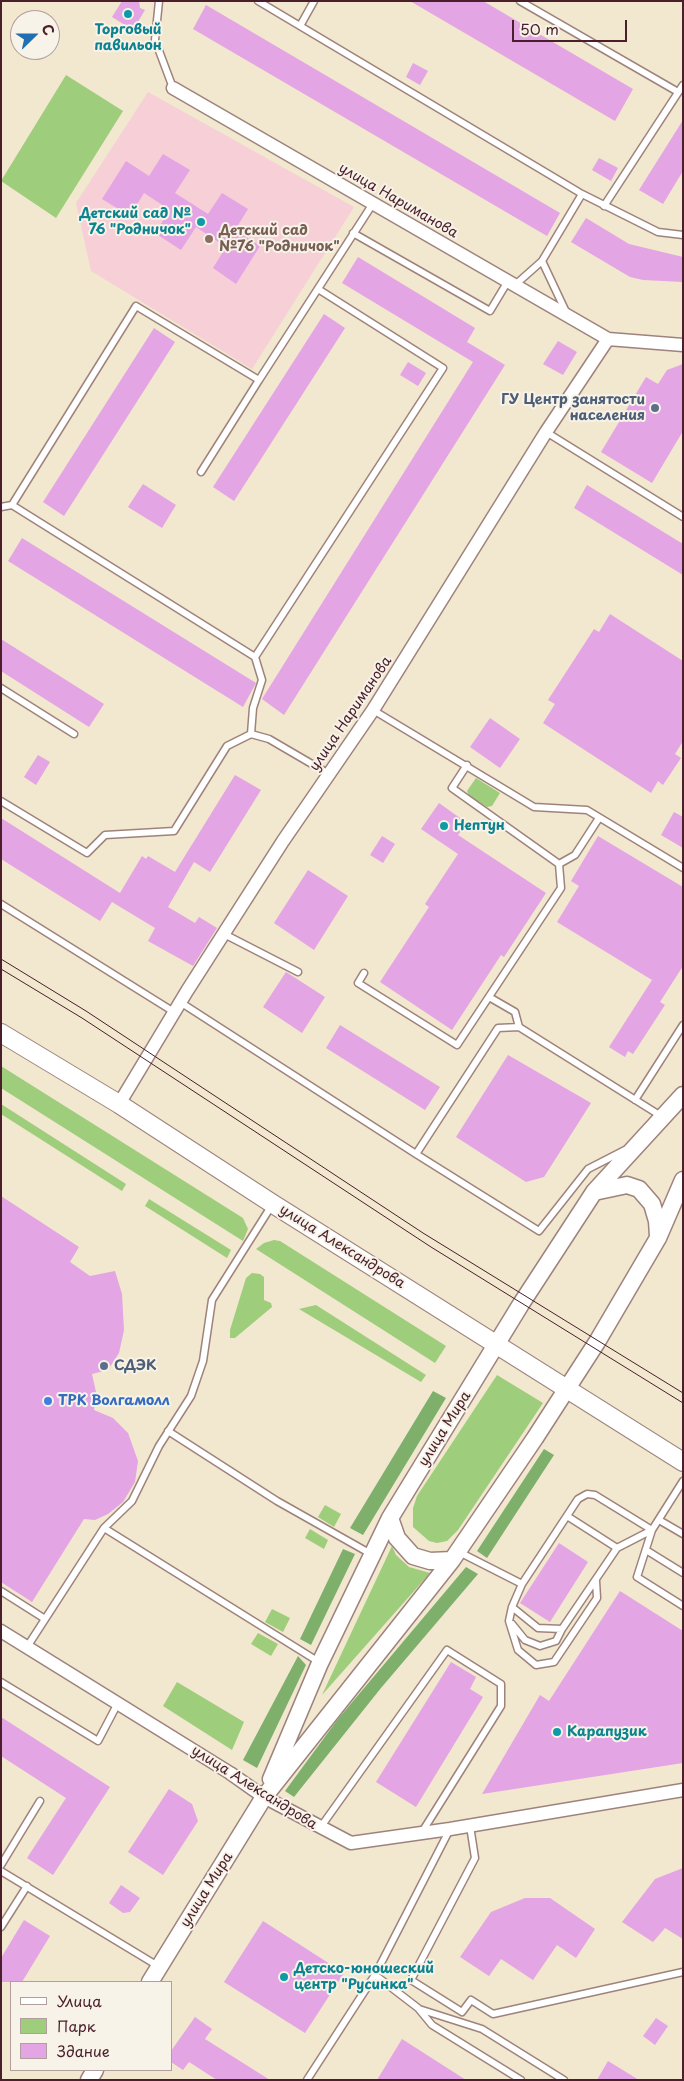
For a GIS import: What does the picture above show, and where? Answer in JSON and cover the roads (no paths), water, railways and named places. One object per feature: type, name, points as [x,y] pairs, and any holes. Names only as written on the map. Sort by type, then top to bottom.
[{"type":"main road","name":"улица Александрова","points":[[1,1033],[119,1104],[273,1204],[567,1387],[683,1462]]},
{"type":"street","name":"улица Нариманова","points":[[172,88],[372,205],[608,339],[683,345]]},
{"type":"street","name":"улица Нариманова","points":[[119,1104],[177,1007],[329,774],[374,710],[546,432],[608,339]]},
{"type":"street","name":"улица Мира","points":[[264,1797],[320,1663],[390,1518],[497,1344],[594,1192],[683,1095]]},
{"type":"street","name":"улица Мира","points":[[151,1981],[264,1797],[455,1556],[567,1387],[658,1238],[683,1180]]},
{"type":"street","points":[[594,1192],[627,1185],[639,1189],[652,1204],[657,1221],[658,1238]]},
{"type":"street","points":[[390,1518],[397,1538],[413,1556],[430,1561],[455,1556]]},
{"type":"street","name":"улица Александрова","points":[[1,1630],[264,1797],[320,1829],[351,1843],[470,1826],[683,1790]]},
{"type":"lane","points":[[159,1],[155,40],[172,88]]},
{"type":"lane","points":[[258,1],[582,194],[658,232],[683,235]]},
{"type":"lane","points":[[300,26],[314,1]]},
{"type":"lane","points":[[520,1],[678,92]]},
{"type":"lane","points":[[604,206],[683,85]]},
{"type":"lane","points":[[353,233],[490,311],[512,283],[542,261],[582,194]]},
{"type":"lane","points":[[201,472],[372,205]]},
{"type":"lane","points":[[542,261],[568,317]]},
{"type":"lane","points":[[256,657],[444,368],[318,289]]},
{"type":"lane","points":[[12,506],[136,306],[259,380]]},
{"type":"lane","points":[[546,432],[683,516]]},
{"type":"lane","points":[[1,507],[12,506],[256,657],[262,680],[253,708],[251,734]]},
{"type":"lane","points":[[1,688],[74,734]]},
{"type":"lane","points":[[374,710],[534,807],[587,810],[683,868]]},
{"type":"lane","points":[[1,801],[87,854],[105,835],[174,831],[227,746],[251,734],[269,739],[329,774]]},
{"type":"lane","points":[[364,973],[358,983],[457,1045],[561,888],[559,864],[452,788],[467,765]]},
{"type":"lane","points":[[559,864],[575,855],[599,818]]},
{"type":"lane","points":[[1,904],[177,1007],[539,1232],[588,1169],[638,1143]]},
{"type":"lane","points":[[224,934],[298,972]]},
{"type":"lane","points":[[489,997],[515,1012],[518,1027]]},
{"type":"lane","points":[[635,1100],[683,1025]]},
{"type":"lane","points":[[416,1154],[498,1028],[518,1027],[662,1117]]},
{"type":"lane","points":[[27,1647],[104,1528],[132,1501],[168,1431],[191,1396],[203,1361],[212,1300],[273,1204]]},
{"type":"lane","points":[[168,1431],[277,1502],[372,1554]]},
{"type":"lane","points":[[683,1481],[652,1530],[637,1576],[683,1606]]},
{"type":"lane","points":[[596,1581],[598,1598],[554,1662],[536,1665],[518,1650],[509,1621],[512,1607],[522,1584],[578,1499],[587,1494],[595,1494],[652,1530]]},
{"type":"lane","points":[[567,1516],[617,1548]]},
{"type":"lane","points":[[659,1520],[683,1534]]},
{"type":"lane","points":[[104,1528],[320,1663]]},
{"type":"lane","points":[[509,1621],[525,1640],[540,1646],[556,1641],[562,1629],[617,1548],[652,1530]]},
{"type":"lane","points":[[646,1550],[683,1573]]},
{"type":"lane","points":[[455,1556],[522,1584]]},
{"type":"lane","points":[[1,1592],[45,1619]]},
{"type":"lane","points":[[512,1607],[538,1628],[562,1629]]},
{"type":"lane","points":[[320,1829],[447,1650],[501,1684],[501,1706],[422,1832]]},
{"type":"lane","points":[[1,1682],[98,1742],[118,1703]]},
{"type":"lane","points":[[1,1864],[40,1801]]},
{"type":"lane","points":[[470,1826],[475,1858],[411,1980],[462,2012],[471,2000],[493,2014],[683,1972]]},
{"type":"lane","points":[[307,2080],[375,1975],[450,1829]]},
{"type":"lane","points":[[1,1871],[159,1967]]},
{"type":"lane","points":[[1,1927],[26,1886]]},
{"type":"lane","points":[[375,1975],[418,2008],[432,2025],[522,2080]]},
{"type":"lane","points":[[418,2008],[482,2029],[564,2080]]},
{"type":"tram line","points":[[1,959],[86,1011],[423,1233],[683,1393]]},
{"type":"tram line","points":[[1,969],[82,1018],[431,1247],[683,1403]]},
{"type":"place","name":"Торговый павильон","points":[[128,14]]},
{"type":"place","name":"Детский сад № 76 \"Родничок\"","points":[[201,222]]},
{"type":"place","name":"Детский сад №76 \"Родничок\"","points":[[209,239]]},
{"type":"place","name":"ГУ Центр занятости населения","points":[[655,408]]},
{"type":"place","name":"Нептун","points":[[444,826]]},
{"type":"place","name":"СДЭК","points":[[104,1366]]},
{"type":"place","name":"ТРК Волгамолл","points":[[48,1401]]},
{"type":"place","name":"Карапузик","points":[[557,1732]]},
{"type":"place","name":"Детско-юношеский центр \"Русинка\"","points":[[284,1977]]}]
